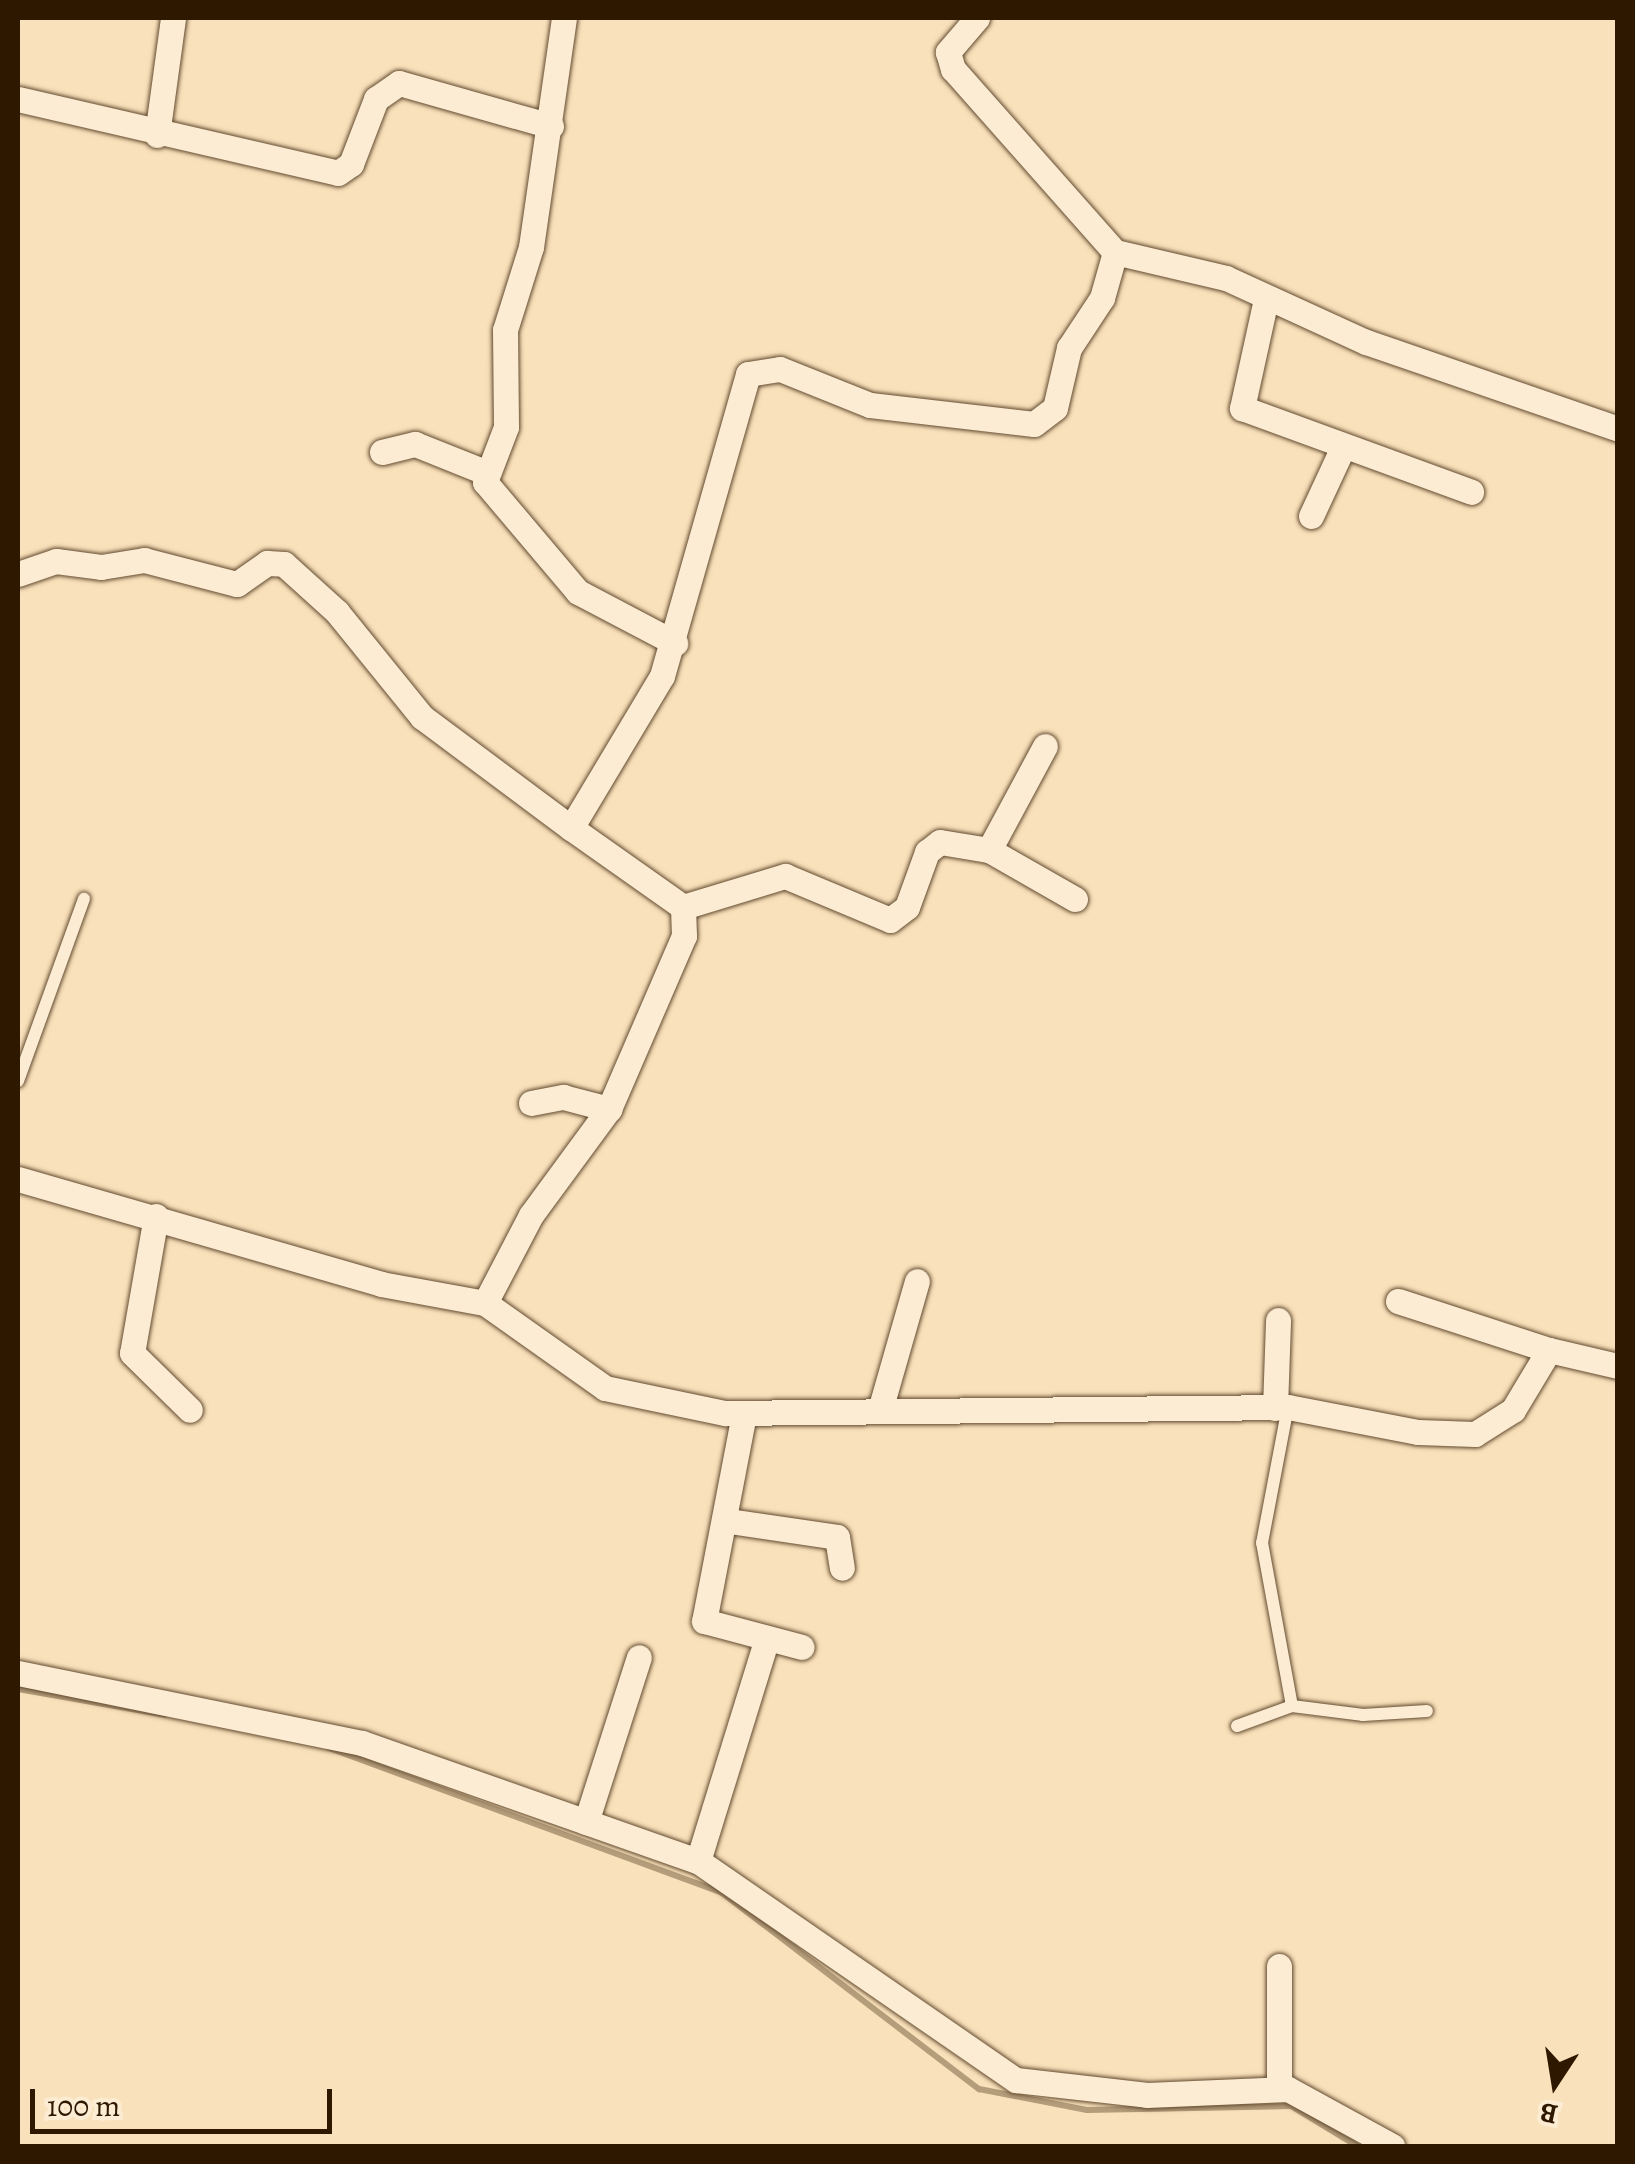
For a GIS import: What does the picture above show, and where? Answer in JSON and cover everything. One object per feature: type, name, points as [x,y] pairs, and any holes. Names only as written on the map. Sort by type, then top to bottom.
[{"type":"street","points":[[157,135],[172,18]]},
{"type":"street","points":[[564,18],[531,246],[506,330],[506,426],[485,472],[496,500],[578,592],[674,643]]},
{"type":"street","points":[[977,18],[948,52],[953,69],[1114,252],[1226,278],[1266,299],[1618,428]]},
{"type":"street","points":[[18,99],[157,135],[338,174],[351,164],[376,99],[399,84],[551,126]]},
{"type":"street","points":[[571,828],[626,744],[674,643],[748,374],[780,369],[870,405],[1034,424],[1055,408],[1069,348],[1102,298],[1114,252]]},
{"type":"street","points":[[1266,299],[1242,408],[1471,492]]},
{"type":"street","points":[[382,452],[415,444],[485,472]]},
{"type":"street","points":[[1311,516],[1343,447]]},
{"type":"street","points":[[18,574],[56,562],[101,567],[144,560],[237,584],[267,562],[284,564],[337,612],[422,717],[683,907]]},
{"type":"street","points":[[989,850],[1045,746]]},
{"type":"street","points":[[683,907],[785,876],[890,920],[907,907],[934,846],[989,850],[1075,898]]},
{"type":"street","points":[[484,1303],[531,1216],[609,1108],[684,936],[683,907]]},
{"type":"street","points":[[531,1103],[563,1097],[609,1108]]},
{"type":"street","points":[[18,1179],[381,1284],[484,1303],[604,1388],[744,1414],[1282,1407],[1418,1432],[1476,1434],[1513,1410],[1549,1350]]},
{"type":"street","points":[[156,1216],[132,1353],[190,1410]]},
{"type":"street","points":[[880,1410],[917,1281]]},
{"type":"street","points":[[1398,1301],[1549,1350],[1618,1366]]},
{"type":"street","points":[[1278,1320],[1282,1407]]},
{"type":"street","points":[[744,1414],[729,1521],[704,1621],[802,1647]]},
{"type":"street","points":[[729,1521],[837,1537],[842,1568]]},
{"type":"street","points":[[698,1860],[766,1638]]},
{"type":"street","points":[[586,1822],[639,1657]]},
{"type":"street","points":[[18,1673],[362,1743],[698,1860],[793,1919],[1001,2074],[1147,2095],[1279,2089],[1309,2097],[1392,2146]]},
{"type":"street","points":[[1279,1966],[1279,2089]]},
{"type":"lane","points":[[18,1081],[84,899]]},
{"type":"lane","points":[[1282,1407],[1262,1543],[1292,1706]]},
{"type":"lane","points":[[1237,1726],[1292,1706],[1363,1715],[1427,1710]]},
{"type":"waterway","points":[[18,1689],[165,1715]]},
{"type":"waterway","points":[[329,1748],[721,1892],[979,2089],[1087,2110],[1291,2106],[1357,2146]]}]
